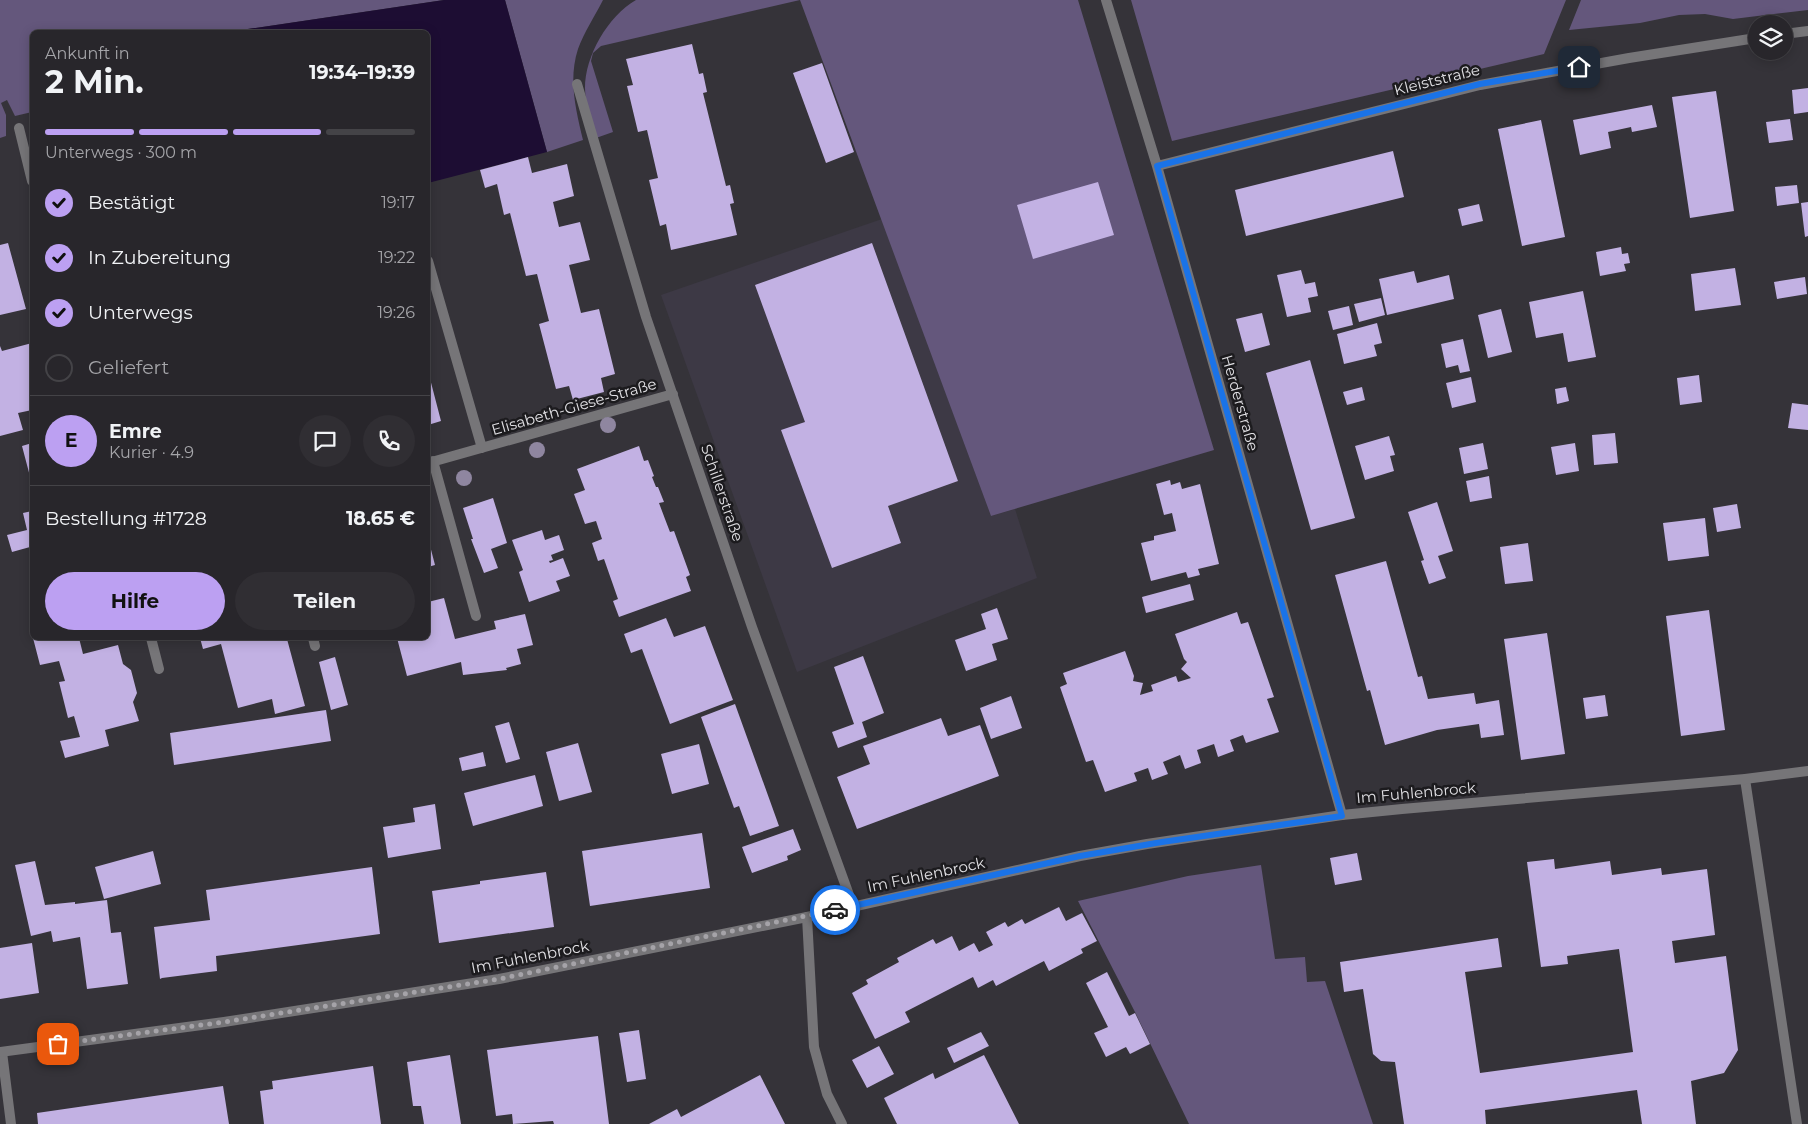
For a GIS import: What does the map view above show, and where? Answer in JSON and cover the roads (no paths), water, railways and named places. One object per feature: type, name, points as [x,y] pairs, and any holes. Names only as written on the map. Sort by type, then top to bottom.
[{"type":"street","name":"Herderstraße","points":[[1106,0],[1157,166],[1342,816]]},
{"type":"street","points":[[1793,33],[1808,31]]},
{"type":"street","name":"Kleiststraße","points":[[1157,166],[1480,84],[1748,39]]},
{"type":"street","name":"Schillerstraße","points":[[577,84],[646,317],[752,627],[853,906]]},
{"type":"street","points":[[19,128],[30,173]]},
{"type":"street","name":"Elisabeth-Giese-Straße","points":[[430,268],[482,448]]},
{"type":"street","name":"Elisabeth-Giese-Straße","points":[[476,616],[430,462],[673,394]]},
{"type":"street","points":[[152,640],[159,669]]},
{"type":"street","name":"Im Fuhlenbrock","points":[[1,1052],[224,1022],[499,979],[807,917],[1080,856],[1156,843],[1342,816],[1745,779],[1808,771]]},
{"type":"street","points":[[1745,779],[1797,1124]]},
{"type":"street","points":[[807,917],[814,1047],[827,1094],[842,1124]]},
{"type":"street","points":[[1,1052],[11,1124]]}]
